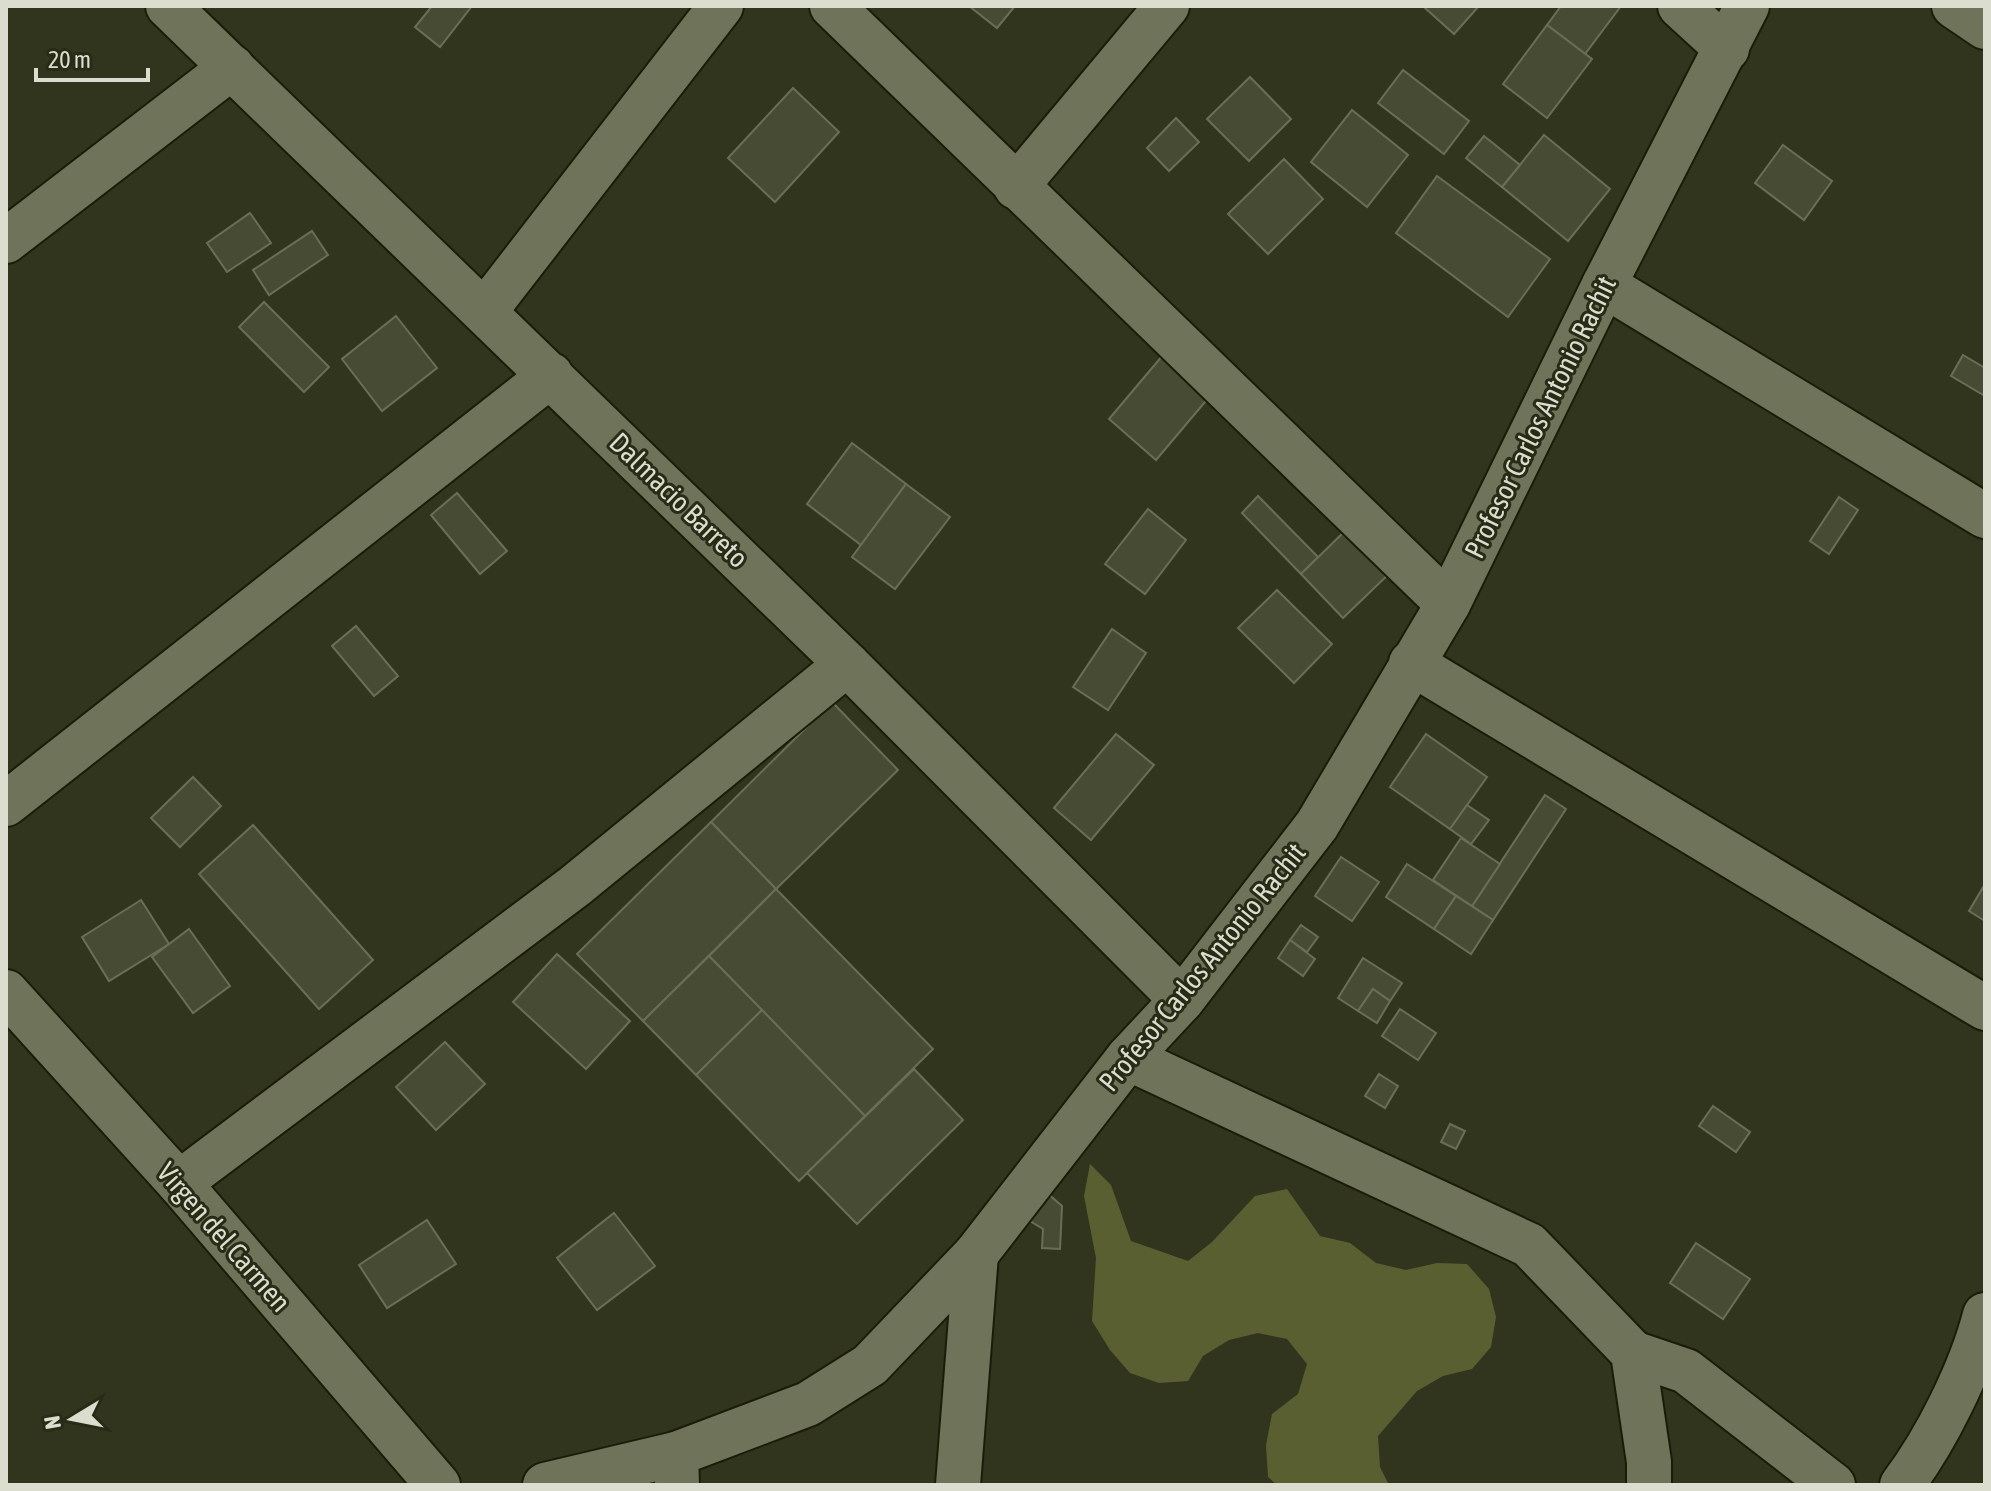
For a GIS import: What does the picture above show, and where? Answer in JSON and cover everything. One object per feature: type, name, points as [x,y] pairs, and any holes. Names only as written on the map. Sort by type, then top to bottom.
[{"type":"street","name":"Dalmacio Barreto","points":[[168,6],[847,664],[1182,1000]]},
{"type":"street","points":[[485,311],[721,6]]},
{"type":"street","points":[[832,6],[1448,604]]},
{"type":"street","points":[[1016,187],[1167,6]]},
{"type":"street","points":[[1680,6],[1727,49]]},
{"type":"street","name":"Profesor Carlos Antonio Rachit","points":[[545,1485],[677,1469],[808,1404],[870,1365],[976,1254],[1128,1058],[1182,1000],[1317,825],[1448,604],[1604,285],[1747,6]]},
{"type":"street","points":[[1954,6],[1985,27]]},
{"type":"street","points":[[6,241],[232,67]]},
{"type":"street","points":[[1604,285],[1985,516]]},
{"type":"street","points":[[6,804],[551,375]]},
{"type":"street","points":[[1411,663],[1985,1008]]},
{"type":"street","points":[[179,1183],[575,886],[847,664]]},
{"type":"street","name":"Virgen del Carmen","points":[[6,992],[179,1183],[438,1485]]},
{"type":"street","points":[[1128,1058],[1529,1245],[1633,1353],[1686,1371],[1833,1485]]},
{"type":"street","points":[[958,1485],[976,1254]]},
{"type":"street","points":[[1902,1485],[1920,1460],[1977,1347],[1985,1315]]},
{"type":"street","points":[[1633,1353],[1649,1462],[1649,1485]]},
{"type":"green space","points":[[1090,1164],[1111,1185],[1131,1241],[1188,1261],[1212,1242],[1255,1196],[1287,1189],[1320,1236],[1350,1243],[1376,1263],[1406,1270],[1437,1263],[1467,1264],[1489,1289],[1496,1317],[1491,1347],[1472,1369],[1443,1376],[1417,1391],[1378,1436],[1380,1467],[1389,1485],[1277,1485],[1268,1477],[1266,1445],[1272,1414],[1298,1394],[1307,1364],[1287,1339],[1258,1333],[1229,1340],[1203,1356],[1188,1381],[1159,1383],[1130,1373],[1110,1350],[1092,1321],[1096,1258],[1084,1196]]},
{"type":"building","points":[[432,6],[472,6],[440,47],[415,27]]},
{"type":"building","points":[[969,6],[1015,6],[997,28]]},
{"type":"building","points":[[1479,6],[1454,34],[1425,8]]},
{"type":"building","points":[[1561,6],[1621,6],[1585,54],[1547,25]]},
{"type":"building","points":[[1547,25],[1592,59],[1547,118],[1503,84]]},
{"type":"building","points":[[1403,70],[1469,121],[1444,154],[1378,103]]},
{"type":"building","points":[[1250,77],[1291,119],[1249,161],[1207,119]]},
{"type":"building","points":[[793,88],[839,132],[775,202],[728,158]]},
{"type":"building","points":[[1352,110],[1408,155],[1367,207],[1311,162]]},
{"type":"building","points":[[1176,118],[1199,142],[1169,171],[1147,148]]},
{"type":"building","points":[[1544,135],[1610,189],[1568,241],[1502,187]]},
{"type":"building","points":[[1484,136],[1520,165],[1502,187],[1466,158]]},
{"type":"building","points":[[1783,145],[1832,181],[1804,220],[1755,183]]},
{"type":"building","points":[[1284,159],[1323,199],[1268,254],[1228,214]]},
{"type":"building","points":[[1437,176],[1550,259],[1508,317],[1396,233]]},
{"type":"building","points":[[250,213],[271,243],[227,272],[207,243]]},
{"type":"building","points":[[312,231],[328,255],[269,295],[253,270]]},
{"type":"building","points":[[264,302],[329,367],[304,392],[239,327]]},
{"type":"building","points":[[396,316],[437,368],[382,411],[342,359]]},
{"type":"building","points":[[1163,355],[1210,396],[1156,460],[1109,419]]},
{"type":"building","points":[[1963,355],[1985,368],[1985,396],[1951,376]]},
{"type":"building","points":[[852,443],[906,484],[861,545],[807,504]]},
{"type":"building","points":[[906,484],[950,517],[895,589],[852,557]]},
{"type":"building","points":[[457,493],[507,551],[480,574],[431,515]]},
{"type":"building","points":[[1258,496],[1318,557],[1301,574],[1242,513]]},
{"type":"building","points":[[1839,497],[1858,510],[1829,554],[1810,541]]},
{"type":"building","points":[[1148,509],[1186,540],[1145,594],[1105,564]]},
{"type":"building","points":[[1351,525],[1394,569],[1343,618],[1301,574]]},
{"type":"building","points":[[1277,590],[1332,644],[1294,683],[1238,628]]},
{"type":"building","points":[[356,626],[398,676],[374,696],[332,646]]},
{"type":"building","points":[[1112,629],[1146,653],[1108,710],[1073,687]]},
{"type":"building","points":[[832,702],[898,770],[776,889],[711,822]]},
{"type":"building","points":[[1116,734],[1154,765],[1091,840],[1054,808]]},
{"type":"building","points":[[1426,734],[1487,777],[1450,829],[1390,787]]},
{"type":"building","points":[[193,777],[221,806],[180,847],[151,818]]},
{"type":"building","points":[[1545,795],[1566,809],[1493,920],[1472,906]]},
{"type":"building","points":[[1467,805],[1489,820],[1471,844],[1450,829]]},
{"type":"building","points":[[711,822],[776,889],[643,1021],[577,954]]},
{"type":"building","points":[[253,825],[373,960],[319,1009],[199,874]]},
{"type":"building","points":[[1461,838],[1500,864],[1472,906],[1433,880]]},
{"type":"building","points":[[1341,857],[1379,882],[1352,921],[1315,896]]},
{"type":"building","points":[[1407,864],[1456,896],[1434,929],[1386,897]]},
{"type":"building","points":[[1985,884],[1985,921],[1969,911]]},
{"type":"building","points":[[776,889],[933,1049],[865,1116],[709,956]]},
{"type":"building","points":[[1456,896],[1493,920],[1471,954],[1434,929]]},
{"type":"building","points":[[141,900],[169,944],[109,981],[82,937]]},
{"type":"building","points":[[1301,925],[1318,937],[1307,952],[1290,940]]},
{"type":"building","points":[[189,929],[230,986],[193,1013],[152,957]]},
{"type":"building","points":[[1290,940],[1315,959],[1303,976],[1278,958]]},
{"type":"building","points":[[557,954],[630,1021],[586,1069],[513,1002]]},
{"type":"building","points":[[709,956],[762,1010],[696,1075],[643,1021]]},
{"type":"building","points":[[1363,958],[1402,983],[1390,1001],[1373,989],[1358,1011],[1338,998]]},
{"type":"building","points":[[1373,989],[1390,1001],[1377,1023],[1358,1011]]},
{"type":"building","points":[[1400,1009],[1436,1033],[1418,1060],[1382,1036]]},
{"type":"building","points":[[762,1010],[865,1116],[799,1181],[696,1075]]},
{"type":"building","points":[[445,1042],[485,1084],[436,1130],[396,1087]]},
{"type":"building","points":[[914,1069],[963,1120],[857,1224],[807,1173]]},
{"type":"building","points":[[1379,1074],[1398,1086],[1385,1108],[1365,1096]]},
{"type":"building","points":[[1713,1106],[1750,1132],[1736,1152],[1699,1126]]},
{"type":"building","points":[[1450,1124],[1465,1131],[1456,1149],[1441,1142]]},
{"type":"building","points":[[1046,1192],[1062,1206],[1060,1249],[1042,1248],[1043,1229],[1025,1218]]},
{"type":"building","points":[[614,1213],[655,1266],[597,1310],[557,1258]]},
{"type":"building","points":[[427,1220],[456,1264],[387,1308],[359,1265]]},
{"type":"building","points":[[1696,1243],[1750,1279],[1723,1319],[1670,1283]]}]
